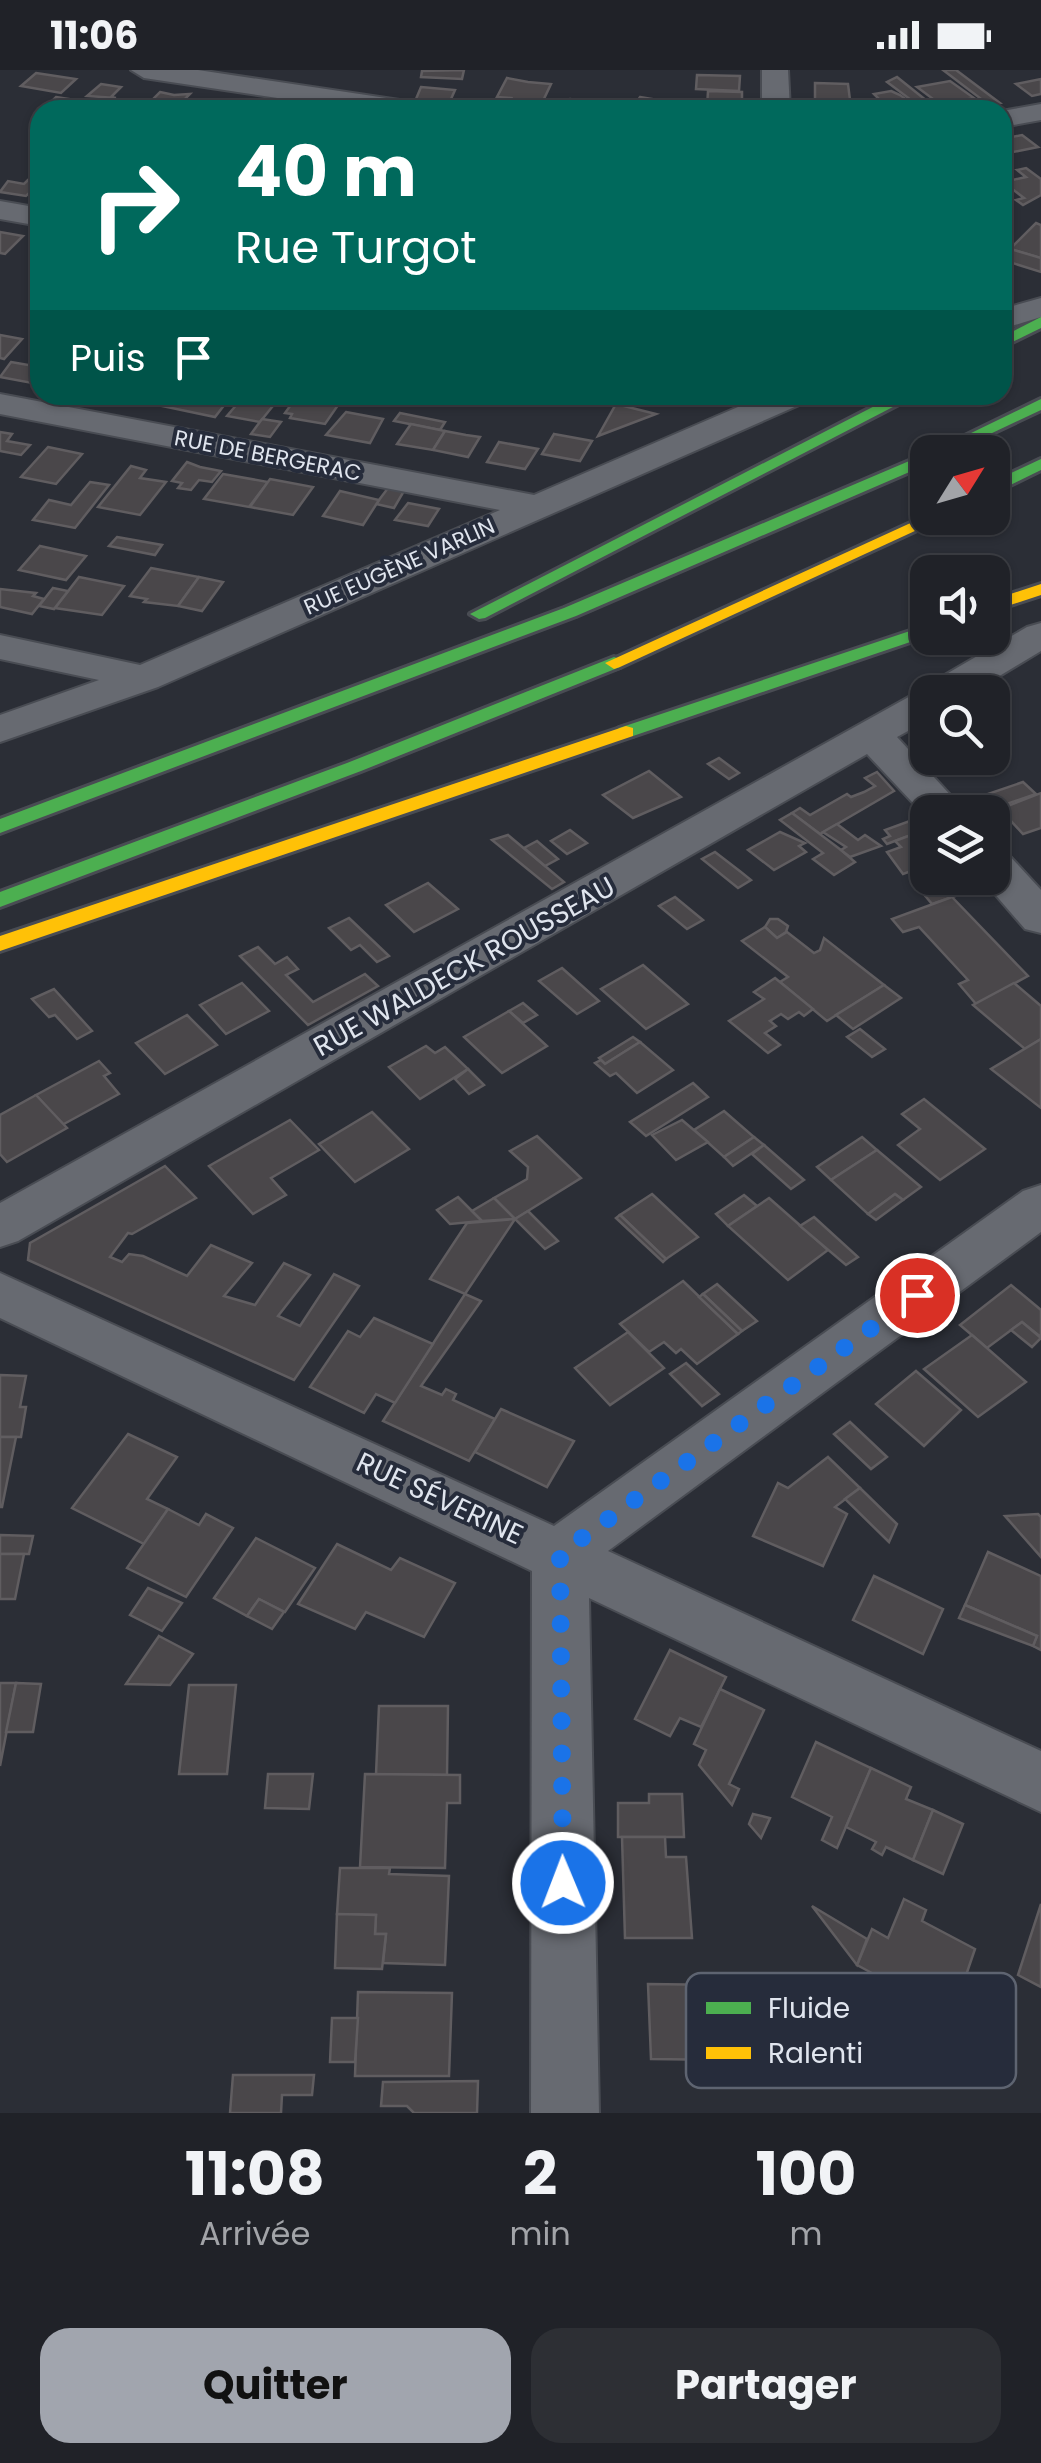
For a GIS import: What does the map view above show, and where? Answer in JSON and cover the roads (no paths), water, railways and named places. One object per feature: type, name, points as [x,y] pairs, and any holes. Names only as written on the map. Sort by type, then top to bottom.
[{"type":"highway","points":[[1012,338],[1041,322]]},
{"type":"highway","points":[[976,435],[1041,404]]},
{"type":"highway","points":[[462,623],[888,405]]},
{"type":"highway","points":[[1010,479],[1041,464]]},
{"type":"highway","points":[[0,826],[570,612],[910,466]]},
{"type":"highway","points":[[0,900],[308,784],[647,648],[910,530]]},
{"type":"highway","points":[[1010,599],[1041,588]]},
{"type":"highway","points":[[0,944],[910,636]]},
{"type":"highway","points":[[368,691],[411,649],[428,640]]},
{"type":"street","points":[[144,70],[385,100]]},
{"type":"street","points":[[775,70],[776,100]]},
{"type":"street","points":[[1012,117],[1041,112]]},
{"type":"street","points":[[0,210],[30,215]]},
{"type":"street","points":[[1012,317],[1041,307]]},
{"type":"street","name":"RUE DE BERGERAC","points":[[0,404],[535,506]]},
{"type":"street","name":"RUE EUGÈNE VARLIN","points":[[0,729],[144,678],[771,405]]},
{"type":"street","points":[[974,675],[1041,635]]},
{"type":"street","points":[[14,650],[144,678]]},
{"type":"street","points":[[14,650],[68,704]]},
{"type":"street","name":"RUE WALDECK ROUSSEAU","points":[[0,1227],[910,714]]},
{"type":"street","points":[[872,736],[929,795]]},
{"type":"street","points":[[1010,883],[1041,918]]},
{"type":"street","points":[[565,2113],[560,1554],[1041,1205]]},
{"type":"street","name":"RUE SÉVERINE","points":[[0,1294],[1041,1782]]}]
